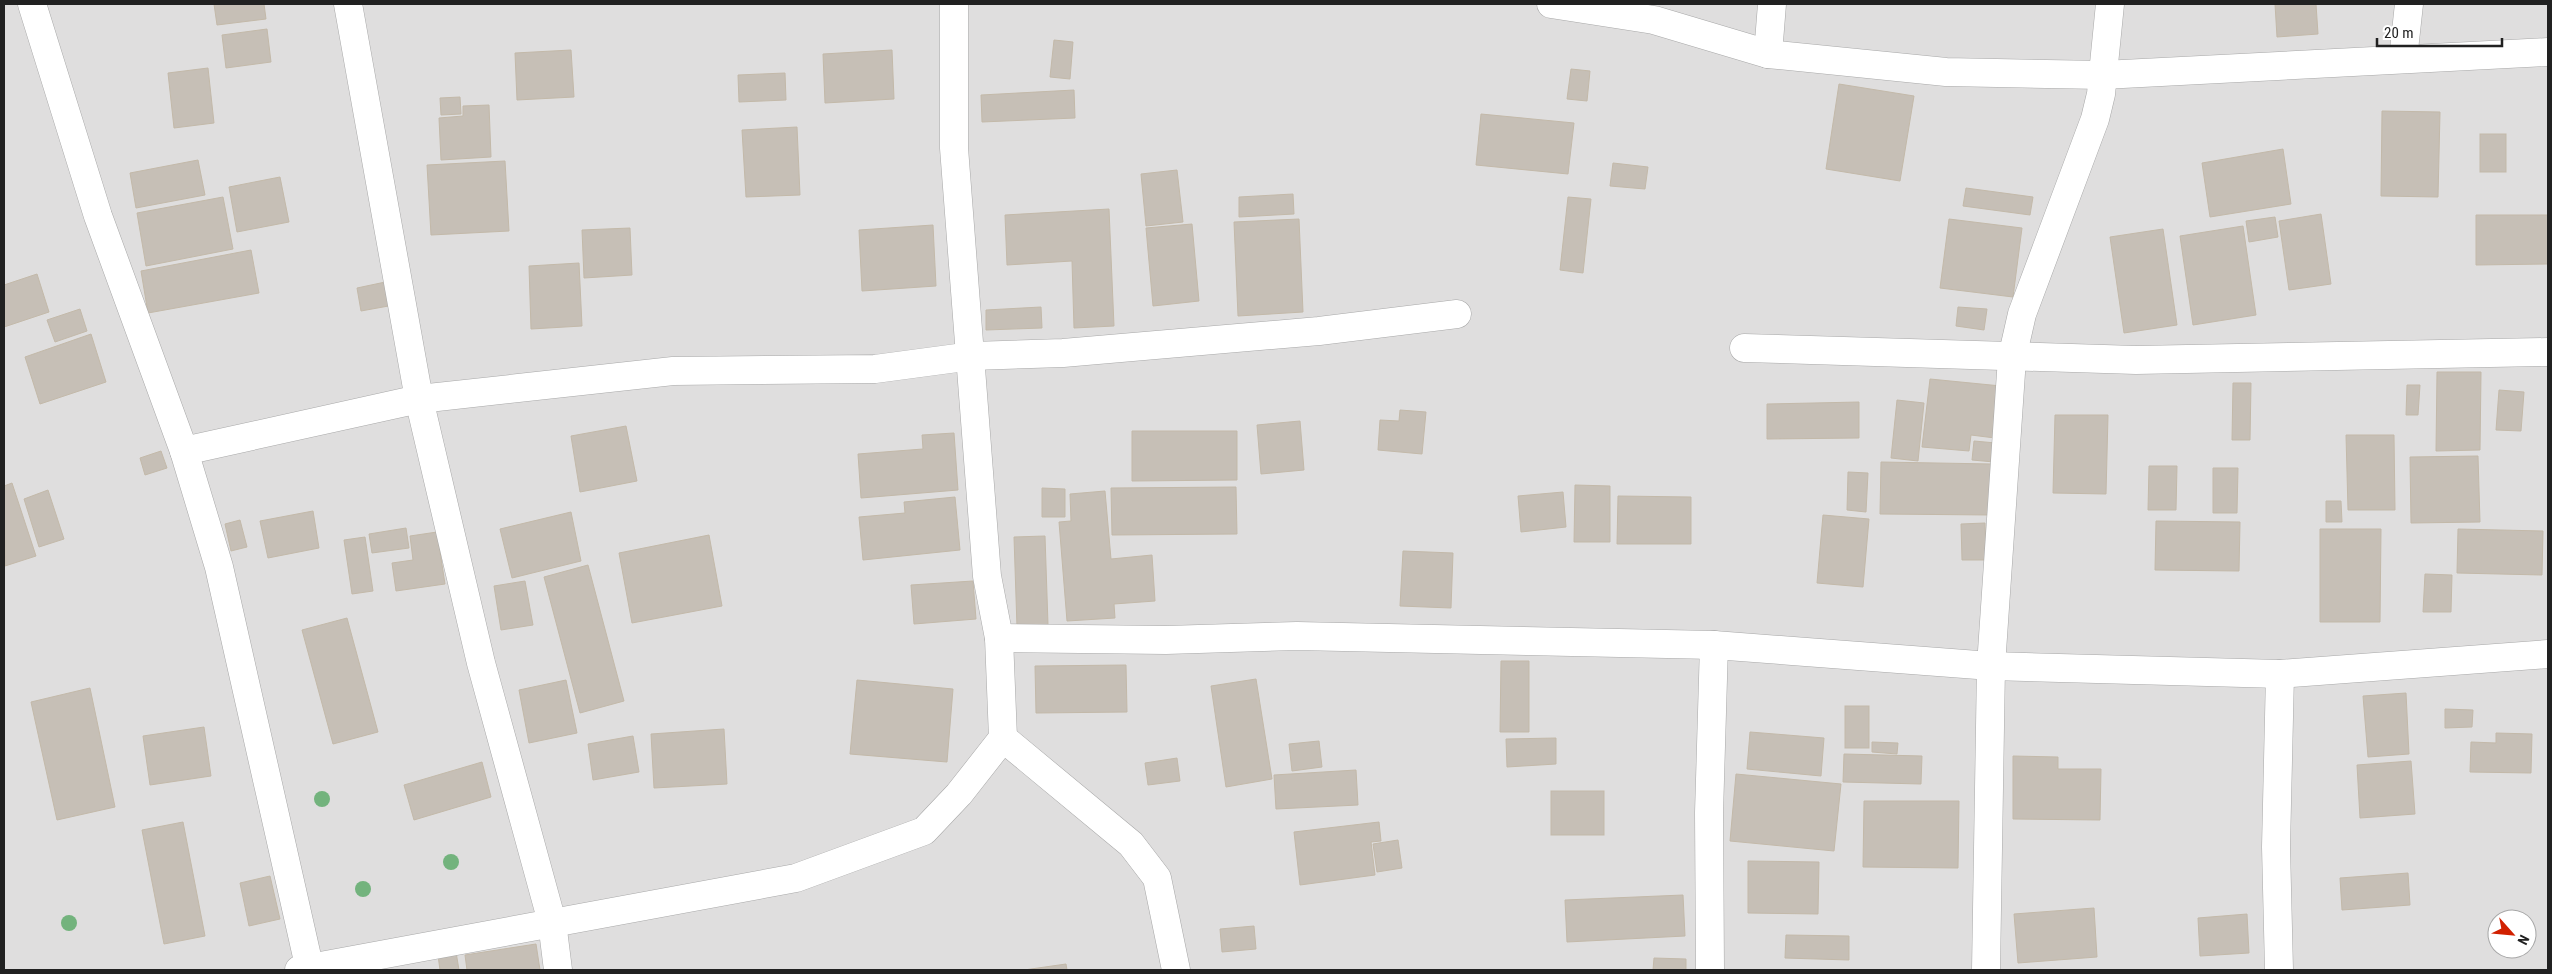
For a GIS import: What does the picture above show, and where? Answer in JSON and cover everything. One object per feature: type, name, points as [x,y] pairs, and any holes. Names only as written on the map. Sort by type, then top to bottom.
[{"type":"street","points":[[32,4],[98,216],[184,452],[219,567],[306,969],[796,878],[924,831],[959,794],[1003,738],[999,638],[987,576],[972,356],[954,148],[954,4]]},
{"type":"street","points":[[348,4],[419,399],[482,663],[552,922],[558,970]]},
{"type":"street","points":[[1551,4],[1654,20],[1768,54],[1946,72],[2102,75],[2548,52]]},
{"type":"street","points":[[1768,54],[1772,4]]},
{"type":"street","points":[[1986,970],[1990,666],[2012,358],[2022,314],[2095,119],[2110,4]]},
{"type":"street","points":[[2403,59],[2409,4]]},
{"type":"street","points":[[184,452],[419,399],[673,371],[875,370],[972,356],[1063,353],[1319,331],[1457,314]]},
{"type":"street","points":[[1744,348],[2012,358],[2136,360],[2548,352]]},
{"type":"street","points":[[999,638],[1166,640],[1297,636],[1714,645],[1990,666],[2280,674],[2548,654]]},
{"type":"street","points":[[1710,970],[1709,813],[1714,645]]},
{"type":"street","points":[[2279,970],[2276,847],[2280,674]]},
{"type":"street","points":[[1003,738],[1131,844],[1157,878],[1176,970]]},
{"type":"shaded area","points":[[4,4],[2548,4],[2548,970],[4,970]]},
{"type":"building","points":[[214,4],[264,4],[266,19],[217,25]]},
{"type":"building","points":[[2275,4],[2316,4],[2318,34],[2277,37]]},
{"type":"building","points":[[267,29],[271,62],[226,68],[222,35]]},
{"type":"building","points":[[1054,40],[1073,42],[1070,79],[1050,77]]},
{"type":"building","points":[[571,50],[574,97],[517,100],[515,53]]},
{"type":"building","points":[[892,50],[894,99],[825,103],[823,54]]},
{"type":"building","points":[[208,68],[214,123],[174,128],[168,73]]},
{"type":"building","points":[[1571,69],[1590,71],[1587,101],[1567,99]]},
{"type":"building","points":[[785,73],[786,100],[739,102],[738,75]]},
{"type":"building","points":[[1839,84],[1914,96],[1900,181],[1826,169]]},
{"type":"building","points":[[1074,90],[1075,118],[982,122],[981,95]]},
{"type":"building","points":[[460,97],[461,114],[441,115],[440,98]]},
{"type":"building","points":[[489,105],[491,157],[441,160],[439,118],[463,116],[463,106]]},
{"type":"building","points":[[2382,111],[2440,112],[2438,197],[2381,196]]},
{"type":"building","points":[[1481,114],[1574,123],[1568,174],[1476,165]]},
{"type":"building","points":[[797,127],[800,195],[746,197],[742,130]]},
{"type":"building","points":[[2480,134],[2506,134],[2506,172],[2480,172]]},
{"type":"building","points":[[2283,149],[2291,204],[2210,217],[2202,163]]},
{"type":"building","points":[[198,160],[205,195],[136,208],[130,173]]},
{"type":"building","points":[[505,161],[509,231],[431,235],[427,165]]},
{"type":"building","points":[[1613,163],[1648,167],[1645,189],[1610,186]]},
{"type":"building","points":[[1177,170],[1183,222],[1146,226],[1141,174]]},
{"type":"building","points":[[280,177],[289,222],[237,232],[229,187]]},
{"type":"building","points":[[1966,188],[2033,197],[2030,215],[1963,206]]},
{"type":"building","points":[[1293,194],[1294,214],[1239,217],[1239,197]]},
{"type":"building","points":[[223,197],[233,249],[146,266],[137,213]]},
{"type":"building","points":[[1568,197],[1591,199],[1583,273],[1560,270]]},
{"type":"building","points":[[1109,209],[1114,326],[1074,328],[1072,261],[1007,265],[1005,215]]},
{"type":"building","points":[[2321,214],[2331,284],[2289,290],[2279,221]]},
{"type":"building","points":[[2476,215],[2548,215],[2548,264],[2476,265]]},
{"type":"building","points":[[2275,217],[2278,237],[2249,242],[2246,221]]},
{"type":"building","points":[[1299,219],[1303,312],[1238,316],[1234,222]]},
{"type":"building","points":[[1949,219],[2022,228],[2013,297],[1940,288]]},
{"type":"building","points":[[1192,224],[1199,301],[1153,306],[1146,228]]},
{"type":"building","points":[[933,225],[936,286],[862,291],[859,230]]},
{"type":"building","points":[[2243,226],[2256,315],[2193,325],[2180,236]]},
{"type":"building","points":[[630,228],[632,275],[584,278],[582,230]]},
{"type":"building","points":[[2163,229],[2177,325],[2124,333],[2110,237]]},
{"type":"building","points":[[251,250],[259,293],[148,313],[141,271]]},
{"type":"building","points":[[579,263],[582,326],[531,329],[529,266]]},
{"type":"building","points":[[37,274],[49,312],[4,327],[4,285]]},
{"type":"building","points":[[390,281],[394,305],[361,311],[357,288]]},
{"type":"building","points":[[1041,307],[1042,328],[986,330],[986,310]]},
{"type":"building","points":[[1958,307],[1987,309],[1984,330],[1956,326]]},
{"type":"building","points":[[80,309],[87,331],[55,342],[47,320]]},
{"type":"building","points":[[91,334],[106,382],[40,404],[25,357]]},
{"type":"building","points":[[2437,372],[2481,372],[2480,450],[2436,451]]},
{"type":"building","points":[[1930,379],[2001,386],[1995,438],[1971,435],[1969,451],[1922,447]]},
{"type":"building","points":[[2233,383],[2251,383],[2250,440],[2232,440]]},
{"type":"building","points":[[2407,385],[2420,385],[2418,415],[2406,415]]},
{"type":"building","points":[[2499,390],[2524,392],[2521,431],[2496,430]]},
{"type":"building","points":[[1897,400],[1924,403],[1918,461],[1891,458]]},
{"type":"building","points":[[1859,402],[1859,438],[1767,439],[1767,404]]},
{"type":"building","points":[[1400,410],[1426,412],[1422,454],[1378,450],[1380,420],[1399,421]]},
{"type":"building","points":[[2055,415],[2108,415],[2106,494],[2053,493]]},
{"type":"building","points":[[1300,421],[1304,470],[1261,474],[1257,425]]},
{"type":"building","points":[[626,426],[637,481],[580,492],[571,436]]},
{"type":"building","points":[[1132,431],[1237,431],[1237,480],[1132,481]]},
{"type":"building","points":[[954,433],[958,490],[861,498],[858,454],[923,449],[922,435]]},
{"type":"building","points":[[2346,435],[2394,435],[2395,510],[2348,510]]},
{"type":"building","points":[[1974,441],[1996,443],[1994,462],[1972,460]]},
{"type":"building","points":[[161,451],[167,468],[145,475],[140,458]]},
{"type":"building","points":[[2478,456],[2480,522],[2411,523],[2410,457]]},
{"type":"building","points":[[1881,462],[1992,464],[1991,515],[1880,514]]},
{"type":"building","points":[[2149,466],[2177,466],[2176,510],[2148,510]]},
{"type":"building","points":[[2213,468],[2238,468],[2237,513],[2213,513]]},
{"type":"building","points":[[1848,472],[1868,473],[1866,512],[1847,510]]},
{"type":"building","points":[[12,483],[36,556],[5,566],[4,486]]},
{"type":"building","points":[[1575,485],[1610,486],[1610,542],[1574,542]]},
{"type":"building","points":[[1236,487],[1237,534],[1112,535],[1111,488]]},
{"type":"building","points":[[1042,488],[1065,489],[1065,517],[1042,517]]},
{"type":"building","points":[[48,490],[64,539],[39,547],[24,499]]},
{"type":"building","points":[[1105,491],[1111,559],[1152,555],[1155,601],[1114,604],[1115,618],[1067,621],[1059,522],[1071,521],[1070,494]]},
{"type":"building","points":[[1563,492],[1566,527],[1521,532],[1518,496]]},
{"type":"building","points":[[1618,496],[1691,497],[1691,544],[1617,544]]},
{"type":"building","points":[[955,497],[960,550],[863,560],[859,517],[905,513],[904,502]]},
{"type":"building","points":[[2326,501],[2341,501],[2342,522],[2326,522]]},
{"type":"building","points":[[313,511],[319,548],[268,558],[260,521]]},
{"type":"building","points":[[571,512],[581,561],[512,578],[500,529]]},
{"type":"building","points":[[1823,515],[1869,519],[1863,587],[1817,583]]},
{"type":"building","points":[[240,520],[247,547],[231,551],[225,524]]},
{"type":"building","points":[[2156,521],[2240,522],[2239,571],[2155,570]]},
{"type":"building","points":[[1985,523],[1986,560],[1962,560],[1961,524]]},
{"type":"building","points":[[406,528],[409,548],[372,553],[369,534]]},
{"type":"building","points":[[2320,529],[2381,529],[2380,622],[2320,622]]},
{"type":"building","points":[[2458,529],[2543,531],[2542,575],[2457,573]]},
{"type":"building","points":[[437,532],[445,584],[396,591],[392,563],[413,560],[410,536]]},
{"type":"building","points":[[709,535],[722,606],[632,623],[619,553]]},
{"type":"building","points":[[1045,536],[1048,625],[1017,627],[1014,537]]},
{"type":"building","points":[[365,537],[373,591],[352,594],[344,540]]},
{"type":"building","points":[[1403,551],[1453,553],[1451,608],[1400,606]]},
{"type":"building","points":[[588,565],[624,701],[580,713],[544,577]]},
{"type":"building","points":[[2425,574],[2452,575],[2451,612],[2423,612]]},
{"type":"building","points":[[525,581],[533,625],[501,630],[494,586]]},
{"type":"building","points":[[973,581],[976,619],[914,624],[911,585]]},
{"type":"building","points":[[347,618],[378,732],[333,744],[302,630]]},
{"type":"building","points":[[1501,661],[1529,661],[1529,732],[1500,732]]},
{"type":"building","points":[[1126,665],[1127,712],[1036,713],[1035,666]]},
{"type":"building","points":[[1256,679],[1272,779],[1226,787],[1211,686]]},
{"type":"building","points":[[566,680],[577,733],[529,743],[519,690]]},
{"type":"building","points":[[857,680],[953,689],[947,762],[850,754]]},
{"type":"building","points":[[90,688],[115,807],[57,820],[31,702]]},
{"type":"building","points":[[2406,693],[2409,754],[2368,757],[2363,696]]},
{"type":"building","points":[[1845,706],[1869,706],[1869,748],[1845,748]]},
{"type":"building","points":[[2445,709],[2473,710],[2472,727],[2445,728]]},
{"type":"building","points":[[204,727],[211,776],[150,785],[143,736]]},
{"type":"building","points":[[724,729],[727,784],[654,788],[651,734]]},
{"type":"building","points":[[1750,732],[1824,738],[1821,776],[1747,769]]},
{"type":"building","points":[[2496,733],[2532,734],[2531,773],[2470,772],[2471,742],[2496,743]]},
{"type":"building","points":[[633,736],[639,772],[593,780],[588,744]]},
{"type":"building","points":[[1556,738],[1556,764],[1507,767],[1506,739]]},
{"type":"building","points":[[1319,741],[1322,767],[1292,771],[1289,744]]},
{"type":"building","points":[[1872,742],[1898,743],[1897,754],[1872,752]]},
{"type":"building","points":[[1844,754],[1922,756],[1921,784],[1843,782]]},
{"type":"building","points":[[2013,756],[2058,757],[2058,769],[2101,769],[2100,820],[2013,819]]},
{"type":"building","points":[[1177,758],[1180,781],[1148,785],[1145,763]]},
{"type":"building","points":[[2411,761],[2415,814],[2360,818],[2357,765]]},
{"type":"building","points":[[482,762],[491,797],[414,820],[404,785]]},
{"type":"building","points":[[1356,770],[1358,805],[1276,809],[1274,775]]},
{"type":"building","points":[[1736,774],[1841,784],[1834,851],[1730,841]]},
{"type":"building","points":[[1551,791],[1604,791],[1604,835],[1551,835]]},
{"type":"building","points":[[1864,801],[1959,801],[1958,868],[1863,867]]},
{"type":"building","points":[[183,822],[205,936],[164,944],[142,830]]},
{"type":"building","points":[[1379,822],[1381,841],[1371,842],[1375,875],[1300,885],[1294,832]]},
{"type":"building","points":[[1398,840],[1402,868],[1377,872],[1373,844]]},
{"type":"building","points":[[1748,861],[1819,862],[1818,914],[1748,913]]},
{"type":"building","points":[[2408,873],[2410,905],[2342,910],[2340,878]]},
{"type":"building","points":[[270,876],[280,919],[249,926],[240,883]]},
{"type":"building","points":[[1683,895],[1685,936],[1567,942],[1565,900]]},
{"type":"building","points":[[2094,908],[2097,957],[2018,963],[2014,914]]},
{"type":"building","points":[[2247,914],[2249,953],[2200,956],[2198,918]]},
{"type":"building","points":[[1254,926],[1256,949],[1222,952],[1220,929]]},
{"type":"building","points":[[1786,935],[1849,936],[1849,960],[1785,958]]},
{"type":"building","points":[[536,944],[540,970],[467,970],[465,955]]},
{"type":"building","points":[[455,946],[459,970],[440,970],[437,948]]},
{"type":"building","points":[[1654,958],[1686,959],[1686,970],[1653,970]]},
{"type":"building","points":[[1066,964],[1067,970],[1024,970]]}]
